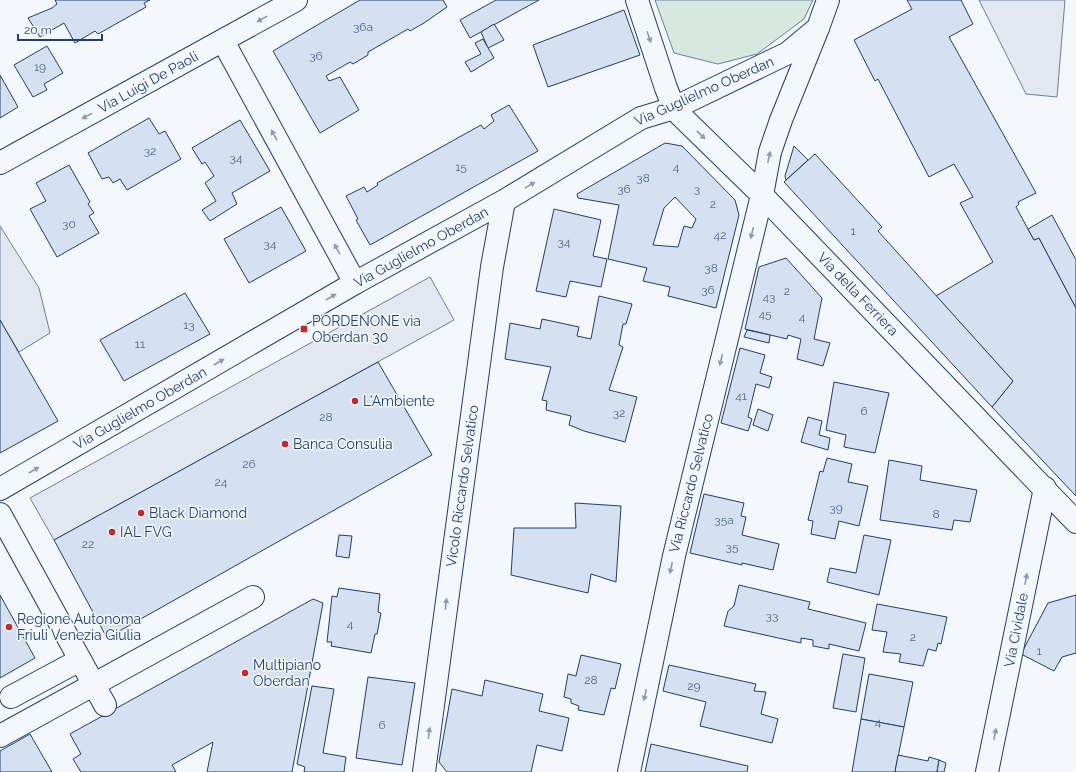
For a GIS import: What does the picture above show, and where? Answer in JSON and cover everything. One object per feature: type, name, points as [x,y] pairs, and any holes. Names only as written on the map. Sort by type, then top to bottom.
[{"type":"street","name":"Via Luigi De Paoli","points":[[0,163],[296,0]]},
{"type":"street","points":[[637,0],[674,108]]},
{"type":"street","points":[[762,195],[770,152],[828,0]]},
{"type":"street","name":"Via Guglielmo Oberdan","points":[[0,489],[355,283],[504,201],[641,118],[674,108],[788,53],[818,28]]},
{"type":"street","points":[[223,41],[355,283]]},
{"type":"street","name":"Via della Ferriera","points":[[674,108],[762,195],[1076,522]]},
{"type":"street","name":"Via Riccardo Selvatico","points":[[628,772],[674,556],[762,195]]},
{"type":"street","name":"Vicolo Riccardo Selvatico","points":[[424,772],[492,267],[504,201]]},
{"type":"street","name":"Via Cividale","points":[[987,772],[1045,488]]},
{"type":"street","points":[[0,514],[105,705]]},
{"type":"street","points":[[0,736],[253,597]]},
{"type":"street","points":[[11,697],[80,660]]},
{"type":"shaded area","points":[[655,0],[813,0],[804,19],[757,54],[718,64],[674,53]]},
{"type":"shaded area","points":[[979,0],[1065,0],[1057,97],[1026,94]]},
{"type":"shaded area","points":[[0,226],[39,288],[50,333],[19,352],[0,320]]},
{"type":"shaded area","points":[[430,277],[454,320],[54,540],[30,498]]},
{"type":"building","points":[[55,0],[150,0],[144,3],[146,7],[98,34],[95,31],[75,43],[64,23],[40,37],[28,18],[52,8],[57,4]]},
{"type":"building","points":[[360,0],[443,0],[447,7],[410,31],[408,29],[368,52],[368,55],[353,64],[350,62],[326,76],[329,81],[340,77],[359,110],[320,133],[273,51]]},
{"type":"building","points":[[496,0],[539,0],[470,38],[460,20]]},
{"type":"building","points":[[907,0],[961,0],[973,24],[949,37],[1036,193],[1018,202],[1019,204],[1016,207],[1034,240],[1039,238],[1076,308],[1076,496],[992,407],[1013,381],[936,296],[993,262],[960,203],[973,197],[954,164],[929,177],[878,79],[875,81],[854,40],[912,9]]},
{"type":"building","points":[[624,10],[640,55],[548,87],[533,45]]},
{"type":"building","points":[[494,24],[504,40],[488,48],[481,32]]},
{"type":"building","points":[[483,39],[494,58],[471,72],[465,62],[481,54],[475,43]]},
{"type":"building","points":[[47,46],[63,73],[44,84],[47,90],[33,97],[14,65]]},
{"type":"building","points":[[0,75],[18,107],[0,118]]},
{"type":"building","points":[[509,105],[538,151],[370,245],[356,220],[358,219],[346,196],[364,187],[367,192],[378,185],[377,183],[481,125],[484,129],[494,121],[491,115]]},
{"type":"building","points":[[149,118],[159,134],[165,131],[181,159],[127,190],[120,179],[113,183],[109,177],[102,179],[88,153]]},
{"type":"building","points":[[240,120],[270,171],[232,193],[237,204],[210,221],[202,210],[216,201],[205,183],[214,176],[205,162],[202,164],[192,148]]},
{"type":"building","points":[[665,143],[682,146],[735,200],[739,215],[716,308],[668,296],[670,287],[643,281],[647,268],[608,259],[619,205],[578,198],[577,194]],"holes":[[[675,197],[696,219],[692,228],[684,226],[678,247],[653,245],[664,208]]]},
{"type":"building","points":[[794,146],[808,160],[786,180],[785,176]]},
{"type":"building","points":[[815,154],[882,227],[878,231],[1013,381],[992,407],[784,182]]},
{"type":"building","points":[[69,165],[90,202],[88,204],[94,213],[89,216],[99,233],[57,257],[30,209],[46,201],[36,183]]},
{"type":"building","points":[[281,207],[306,251],[249,283],[224,239]]},
{"type":"building","points":[[554,209],[601,220],[593,256],[607,259],[601,287],[570,281],[566,297],[536,291]]},
{"type":"building","points":[[1052,215],[1076,260],[1076,308],[1039,238],[1034,240],[1028,229]]},
{"type":"building","points":[[786,258],[822,298],[814,339],[830,343],[823,366],[797,359],[801,339],[788,335],[787,339],[745,329],[759,267]]},
{"type":"building","points":[[185,293],[210,334],[124,381],[100,340]]},
{"type":"building","points":[[599,296],[632,304],[626,324],[623,324],[619,345],[623,347],[609,390],[637,397],[625,442],[584,431],[569,425],[571,416],[546,410],[547,401],[542,400],[551,367],[505,359],[510,323],[540,329],[542,319],[579,327],[577,336],[591,339]]},
{"type":"building","points":[[0,320],[58,421],[0,453]]},
{"type":"building","points":[[747,330],[770,335],[769,343],[744,337]]},
{"type":"building","points":[[740,348],[765,355],[760,373],[772,377],[769,388],[756,384],[748,417],[752,419],[748,431],[721,423]]},
{"type":"building","points":[[378,362],[432,455],[107,638],[54,540]]},
{"type":"building","points":[[834,382],[889,393],[875,453],[844,447],[846,435],[826,430]]},
{"type":"building","points":[[758,409],[773,415],[768,431],[753,425]]},
{"type":"building","points":[[808,417],[822,421],[819,435],[830,438],[828,450],[801,442]]},
{"type":"building","points":[[827,458],[852,464],[848,482],[868,486],[859,526],[839,521],[835,539],[811,534],[813,521],[808,520],[820,471],[823,472]]},
{"type":"building","points":[[889,460],[922,466],[920,480],[977,490],[970,522],[954,520],[952,530],[880,520]]},
{"type":"building","points":[[704,494],[744,503],[741,516],[746,517],[742,535],[779,544],[773,570],[742,563],[742,565],[690,553]]},
{"type":"building","points":[[575,503],[621,506],[616,582],[591,574],[588,593],[511,575],[514,528],[576,528]]},
{"type":"building","points":[[339,535],[352,536],[349,558],[336,556]]},
{"type":"building","points":[[864,535],[891,540],[879,595],[827,582],[830,568],[856,573]]},
{"type":"building","points":[[739,585],[810,602],[808,609],[866,623],[859,651],[829,644],[829,649],[813,646],[813,640],[801,638],[801,643],[724,626],[728,611],[734,606]]},
{"type":"building","points":[[339,588],[380,594],[378,612],[381,613],[377,634],[375,634],[371,653],[331,646],[332,642],[327,642],[332,596],[337,597]]},
{"type":"building","name":"Regione Autonoma Friuli Venezia Giulia","points":[[0,595],[35,658],[0,678]]},
{"type":"building","points":[[1076,595],[1076,653],[1062,657],[1054,671],[1021,654],[1048,603]]},
{"type":"building","name":"Multipiano Oberdan","points":[[313,599],[323,603],[292,772],[207,772],[213,742],[172,765],[176,772],[81,772],[73,759],[81,754],[70,734]]},
{"type":"building","points":[[877,604],[947,617],[941,644],[938,643],[936,651],[928,649],[923,666],[899,662],[901,654],[883,652],[887,632],[872,630]]},
{"type":"building","points":[[843,654],[865,658],[856,712],[833,708]]},
{"type":"building","points":[[581,655],[621,664],[615,689],[611,688],[604,715],[578,710],[579,706],[571,703],[571,699],[564,697],[568,674],[576,676]]},
{"type":"building","points":[[669,665],[756,684],[754,691],[766,692],[761,714],[778,719],[772,743],[700,726],[706,702],[663,691]]},
{"type":"building","points":[[869,674],[913,682],[904,727],[861,719]]},
{"type":"building","points":[[368,677],[415,683],[402,765],[356,758]]},
{"type":"building","points":[[485,680],[543,694],[539,711],[569,718],[562,751],[537,745],[531,772],[447,772],[439,762],[452,689],[482,696]]},
{"type":"building","points":[[312,686],[334,689],[323,753],[346,757],[344,772],[304,772],[305,767],[297,764]]},
{"type":"building","points":[[861,719],[904,727],[895,772],[852,772]]},
{"type":"building","points":[[30,734],[52,772],[0,772],[0,751]]},
{"type":"building","points":[[651,744],[748,766],[747,772],[645,772]]},
{"type":"building","points":[[898,755],[928,761],[929,757],[939,760],[937,772],[895,772]]},
{"type":"building","points":[[939,760],[946,763],[944,772],[937,772]]},
{"type":"place","name":"PORDENONE via Oberdan 30","points":[[304,329]]},
{"type":"place","name":"L'Ambiente","points":[[355,401]]},
{"type":"place","name":"Banca Consulia","points":[[285,444]]},
{"type":"place","name":"Black Diamond","points":[[141,513]]},
{"type":"place","name":"IAL FVG","points":[[112,532]]},
{"type":"place","name":"Regione Autonoma Friuli Venezia Giulia","points":[[9,627]]},
{"type":"place","name":"Multipiano Oberdan","points":[[245,673]]}]
